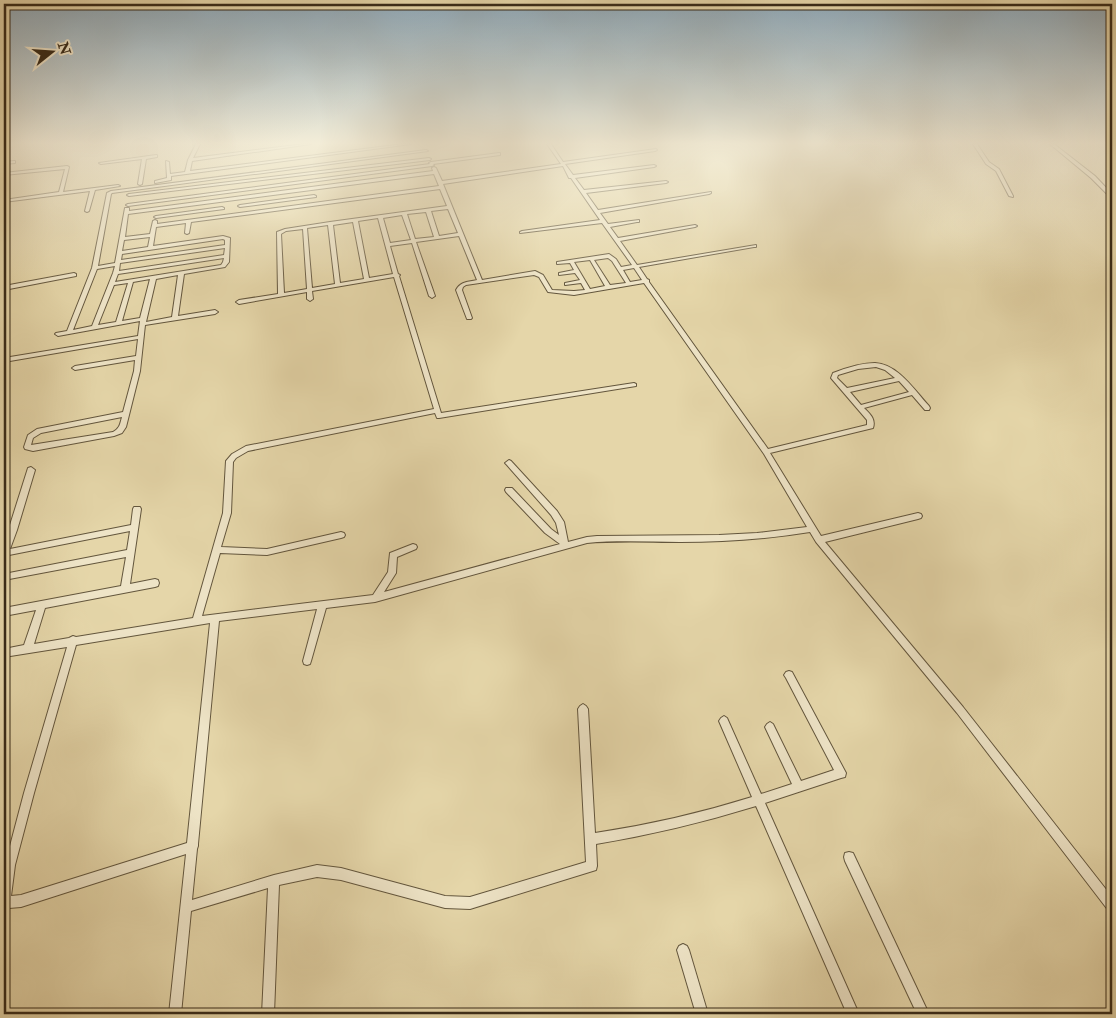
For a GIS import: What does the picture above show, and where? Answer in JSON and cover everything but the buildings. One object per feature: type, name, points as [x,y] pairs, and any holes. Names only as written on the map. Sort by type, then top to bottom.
[{"type":"street","points":[[4,201],[73,192]]},
{"type":"street","points":[[87,211],[92,192]]},
{"type":"street","points":[[69,332],[95,268],[109,194],[113,192]]},
{"type":"street","points":[[94,328],[119,263],[130,192]]},
{"type":"street","points":[[128,205],[229,192]]},
{"type":"street","points":[[127,213],[285,192]]},
{"type":"street","points":[[312,192],[315,204]]},
{"type":"street","points":[[154,226],[394,192]]},
{"type":"street","points":[[444,192],[480,281]]},
{"type":"street","points":[[582,192],[586,192]]},
{"type":"street","points":[[582,192],[647,281],[766,452],[819,540],[960,710],[1112,906]]},
{"type":"street","points":[[1009,192],[1011,196]]},
{"type":"street","points":[[597,212],[709,193]]},
{"type":"street","points":[[240,206],[314,196]]},
{"type":"street","points":[[281,295],[279,233],[283,230],[450,207]]},
{"type":"street","points":[[156,217],[222,208]]},
{"type":"street","points":[[150,248],[157,209]]},
{"type":"street","points":[[428,210],[437,238]]},
{"type":"street","points":[[404,213],[432,296]]},
{"type":"street","points":[[380,217],[439,416],[443,417],[634,385]]},
{"type":"street","points":[[355,220],[367,280]]},
{"type":"street","points":[[187,233],[188,221]]},
{"type":"street","points":[[522,232],[637,221]]},
{"type":"street","points":[[330,223],[338,285]]},
{"type":"street","points":[[617,240],[695,226]]},
{"type":"street","points":[[304,227],[310,299]]},
{"type":"street","points":[[388,245],[461,234]]},
{"type":"street","points":[[122,239],[152,235]]},
{"type":"street","points":[[112,284],[223,266],[226,264],[228,239],[223,237],[120,253]]},
{"type":"street","points":[[95,268],[227,246]]},
{"type":"street","points":[[620,269],[754,246]]},
{"type":"street","points":[[116,273],[227,256]]},
{"type":"street","points":[[559,263],[609,256],[614,260],[629,284]]},
{"type":"street","points":[[591,258],[609,288]]},
{"type":"street","points":[[571,261],[589,291]]},
{"type":"street","points":[[561,274],[577,271]]},
{"type":"street","points":[[469,318],[459,287],[465,284],[535,273],[541,276],[550,291],[554,293],[574,293],[647,281]]},
{"type":"street","points":[[175,319],[182,274]]},
{"type":"street","points":[[4,288],[74,275]]},
{"type":"street","points":[[239,302],[397,275]]},
{"type":"street","points":[[126,414],[39,431],[30,437],[28,447],[33,448],[114,434],[122,429],[126,414],[139,357],[143,322],[153,278]]},
{"type":"street","points":[[118,324],[130,281]]},
{"type":"street","points":[[567,284],[583,281]]},
{"type":"street","points":[[58,334],[118,324],[175,319],[215,312]]},
{"type":"street","points":[[4,360],[141,337]]},
{"type":"street","points":[[75,368],[139,357]]},
{"type":"street","points":[[766,452],[871,426],[872,423],[860,407],[834,378],[835,374],[874,366],[886,368],[927,408]]},
{"type":"street","points":[[845,391],[899,379]]},
{"type":"street","points":[[860,407],[913,393]]},
{"type":"street","points":[[196,620],[227,513],[230,461],[239,452],[436,411]]},
{"type":"street","points":[[510,463],[560,522],[564,544]]},
{"type":"street","points":[[31,470],[4,553],[134,527]]},
{"type":"street","points":[[509,490],[548,531],[564,544]]},
{"type":"street","points":[[125,589],[137,509]]},
{"type":"street","points":[[819,540],[918,516]]},
{"type":"street","points":[[4,652],[196,620],[375,598],[444,581],[564,544],[611,537],[690,539],[760,536],[812,529]]},
{"type":"street","points":[[216,550],[267,552],[340,535]]},
{"type":"street","points":[[375,598],[392,573],[393,555],[413,547]]},
{"type":"street","points":[[4,577],[131,553]]},
{"type":"street","points":[[4,612],[155,583]]},
{"type":"street","points":[[28,648],[42,605]]},
{"type":"street","points":[[306,661],[322,606]]},
{"type":"street","points":[[175,1014],[215,618]]},
{"type":"street","points":[[73,640],[24,811],[5,897],[9,902],[21,901],[193,846]]},
{"type":"street","points":[[591,839],[662,827],[760,801],[841,773],[789,675]]},
{"type":"street","points":[[187,907],[304,873],[329,871],[445,902],[470,903],[592,866],[583,709]]},
{"type":"street","points":[[724,721],[853,1014]]},
{"type":"street","points":[[770,728],[799,787]]},
{"type":"street","points":[[849,857],[923,1014]]},
{"type":"street","points":[[268,1014],[274,881]]},
{"type":"street","points":[[683,950],[702,1014]]}]
